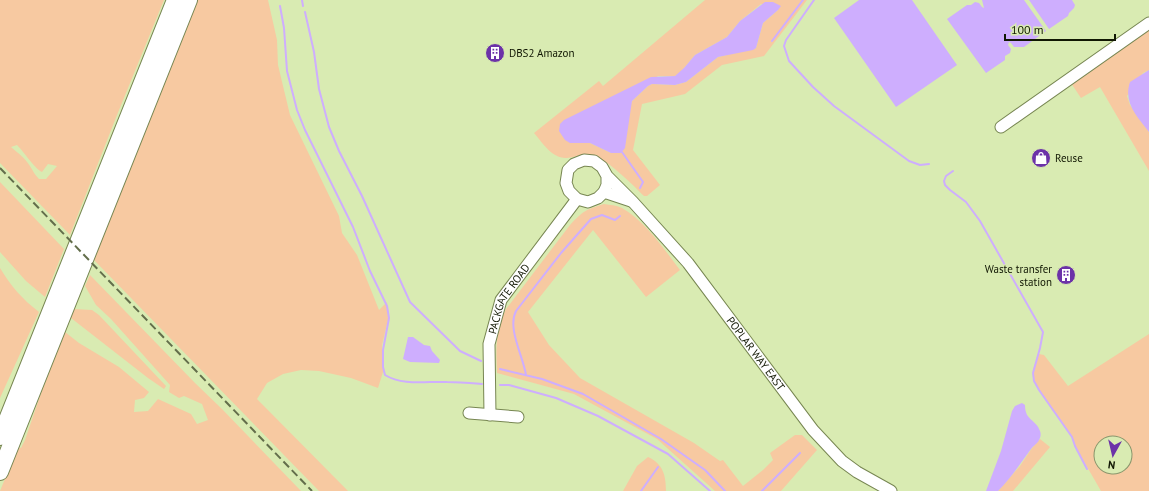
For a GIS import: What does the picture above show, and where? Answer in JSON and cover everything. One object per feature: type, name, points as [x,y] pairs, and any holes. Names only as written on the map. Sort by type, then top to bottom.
[{"type":"highway","points":[[0,437],[175,0]]},
{"type":"highway","points":[[0,472],[189,0]]},
{"type":"street","points":[[1001,127],[1149,23]]},
{"type":"street","name":"POPLAR WAY EAST","points":[[577,199],[569,192],[566,183],[568,170],[574,164],[584,160],[594,161],[602,167],[607,176],[634,202],[688,263],[814,430],[842,461],[857,472],[891,491]]},
{"type":"street","points":[[577,199],[588,202],[598,198],[604,192],[607,185],[607,176]]},
{"type":"street","points":[[604,192],[634,202]]},
{"type":"street","name":"PACKGATE ROAD","points":[[490,415],[489,344],[501,300],[577,199]]},
{"type":"street","points":[[469,413],[518,417]]},
{"type":"shaded area","points":[[0,0],[164,0],[70,235],[0,163]],"holes":[[[17,145],[42,172],[48,164],[57,166],[46,179],[39,179],[26,160],[11,147]]]},
{"type":"shaded area","points":[[196,0],[268,0],[277,40],[278,65],[290,115],[339,216],[342,233],[357,255],[379,310],[387,302],[388,320],[382,345],[383,372],[378,388],[351,378],[319,371],[301,370],[283,374],[267,383],[257,399],[348,491],[319,491],[93,259]]},
{"type":"shaded area","points":[[705,0],[807,0],[764,56],[722,65],[685,94],[642,104],[633,150],[660,185],[647,196],[644,196],[622,175],[603,160],[589,155],[562,158],[552,153],[534,133],[599,81],[603,86]],"holes":[[[761,4],[778,10],[763,23],[756,48],[718,57],[686,82],[675,85],[652,84],[648,86],[632,101],[611,153],[590,143],[570,143],[658,76],[675,76],[680,73],[695,55],[727,37],[740,21]]]},
{"type":"shaded area","points":[[859,0],[912,0],[957,65],[896,107],[834,18]]},
{"type":"shaded area","points":[[982,0],[1024,0],[1046,31],[1024,47],[1014,47],[1009,42],[1008,45],[1011,49],[1010,53],[1005,56],[1005,60],[986,73],[947,19],[967,5],[971,5],[975,2],[979,3],[984,8]]},
{"type":"shaded area","points":[[1029,0],[1072,0],[1075,5],[1068,16],[1049,29]]},
{"type":"shaded area","points":[[765,2],[773,2],[781,6],[763,23],[756,48],[753,50],[718,57],[686,82],[675,85],[652,84],[632,101],[625,148],[621,153],[611,153],[590,143],[570,143],[565,140],[559,131],[560,124],[564,120],[651,77],[675,76],[695,55],[727,37],[740,21]]},
{"type":"shaded area","points":[[1149,30],[1149,70],[1143,73],[1127,96],[1130,105],[1149,132],[1149,171],[1100,87],[1081,98],[1071,83]]},
{"type":"shaded area","points":[[1149,70],[1149,132],[1132,109],[1128,96],[1128,90],[1130,82]]},
{"type":"shaded area","points":[[0,182],[64,249],[45,297],[26,281],[0,252]]},
{"type":"shaded area","points":[[604,204],[622,208],[639,220],[654,236],[680,270],[646,297],[593,230],[528,312],[549,345],[580,378],[694,443],[720,461],[723,460],[743,486],[773,460],[770,453],[795,435],[802,435],[817,450],[781,491],[715,491],[657,439],[574,394],[497,373],[498,333],[502,317],[506,309],[570,225],[585,212]]},
{"type":"shaded area","points":[[0,268],[17,292],[39,312],[0,398]]},
{"type":"shaded area","points":[[90,275],[301,491],[0,491],[18,447],[21,448],[25,440],[41,393],[65,332],[79,343],[119,367],[149,392],[144,398],[135,400],[134,412],[148,411],[158,399],[191,414],[197,424],[208,420],[202,404],[184,396],[179,398],[169,392],[170,385],[111,319],[96,305],[85,286]]},
{"type":"shaded area","points":[[74,309],[92,310],[99,315],[166,386],[164,389],[71,318]]},
{"type":"shaded area","points":[[1149,334],[1149,491],[1101,491],[1075,446],[1072,437],[1038,388],[1033,374],[1033,369],[1039,354],[1044,355],[1068,386]]},
{"type":"shaded area","points":[[408,337],[413,337],[424,345],[430,346],[432,351],[440,360],[439,363],[410,362],[403,359]]},
{"type":"shaded area","points":[[1022,403],[1025,405],[1027,414],[1036,424],[1041,433],[1040,439],[998,491],[986,491],[1001,451],[1012,411],[1015,406]]},
{"type":"shaded area","points":[[1040,439],[1050,447],[1013,491],[998,491],[1020,466]]},
{"type":"shaded area","points":[[648,457],[657,463],[663,471],[666,491],[623,491],[637,466]]},
{"type":"waterway","points":[[302,0],[303,6]]},
{"type":"waterway","points":[[772,41],[803,0]]},
{"type":"waterway","points":[[814,0],[786,40],[784,46],[789,61],[813,87],[834,106],[909,161],[920,165],[929,164]]},
{"type":"waterway","points":[[280,6],[284,28],[287,71],[297,110],[305,130],[353,227],[370,271],[387,306],[389,318],[383,350],[383,367],[385,375],[399,381],[407,382],[456,382],[482,384]]},
{"type":"waterway","points":[[305,12],[314,52],[319,89],[329,127],[410,302],[460,351],[481,361]]},
{"type":"waterway","points":[[622,152],[643,182],[640,188]]},
{"type":"waterway","points":[[953,171],[946,176],[944,181],[945,185],[966,202],[980,221],[1043,332],[1033,373],[1034,381],[1072,437],[1087,469]]},
{"type":"waterway","points":[[526,375],[514,334],[513,326],[516,311],[561,253],[591,219],[602,215],[615,220],[620,216]]},
{"type":"waterway","points":[[500,369],[542,379],[583,394],[661,439],[705,470],[725,491]]},
{"type":"waterway","points":[[500,385],[509,385],[556,398],[598,416],[668,454],[710,491]]},
{"type":"waterway","points":[[762,491],[800,453]]},
{"type":"waterway","points":[[641,491],[658,467]]},
{"type":"railway","points":[[0,168],[312,491]]},
{"type":"place","name":"DBS2 Amazon","points":[[495,53]]},
{"type":"place","name":"Reuse","points":[[1041,158]]},
{"type":"place","name":"Waste transfer station","points":[[1066,275]]}]
